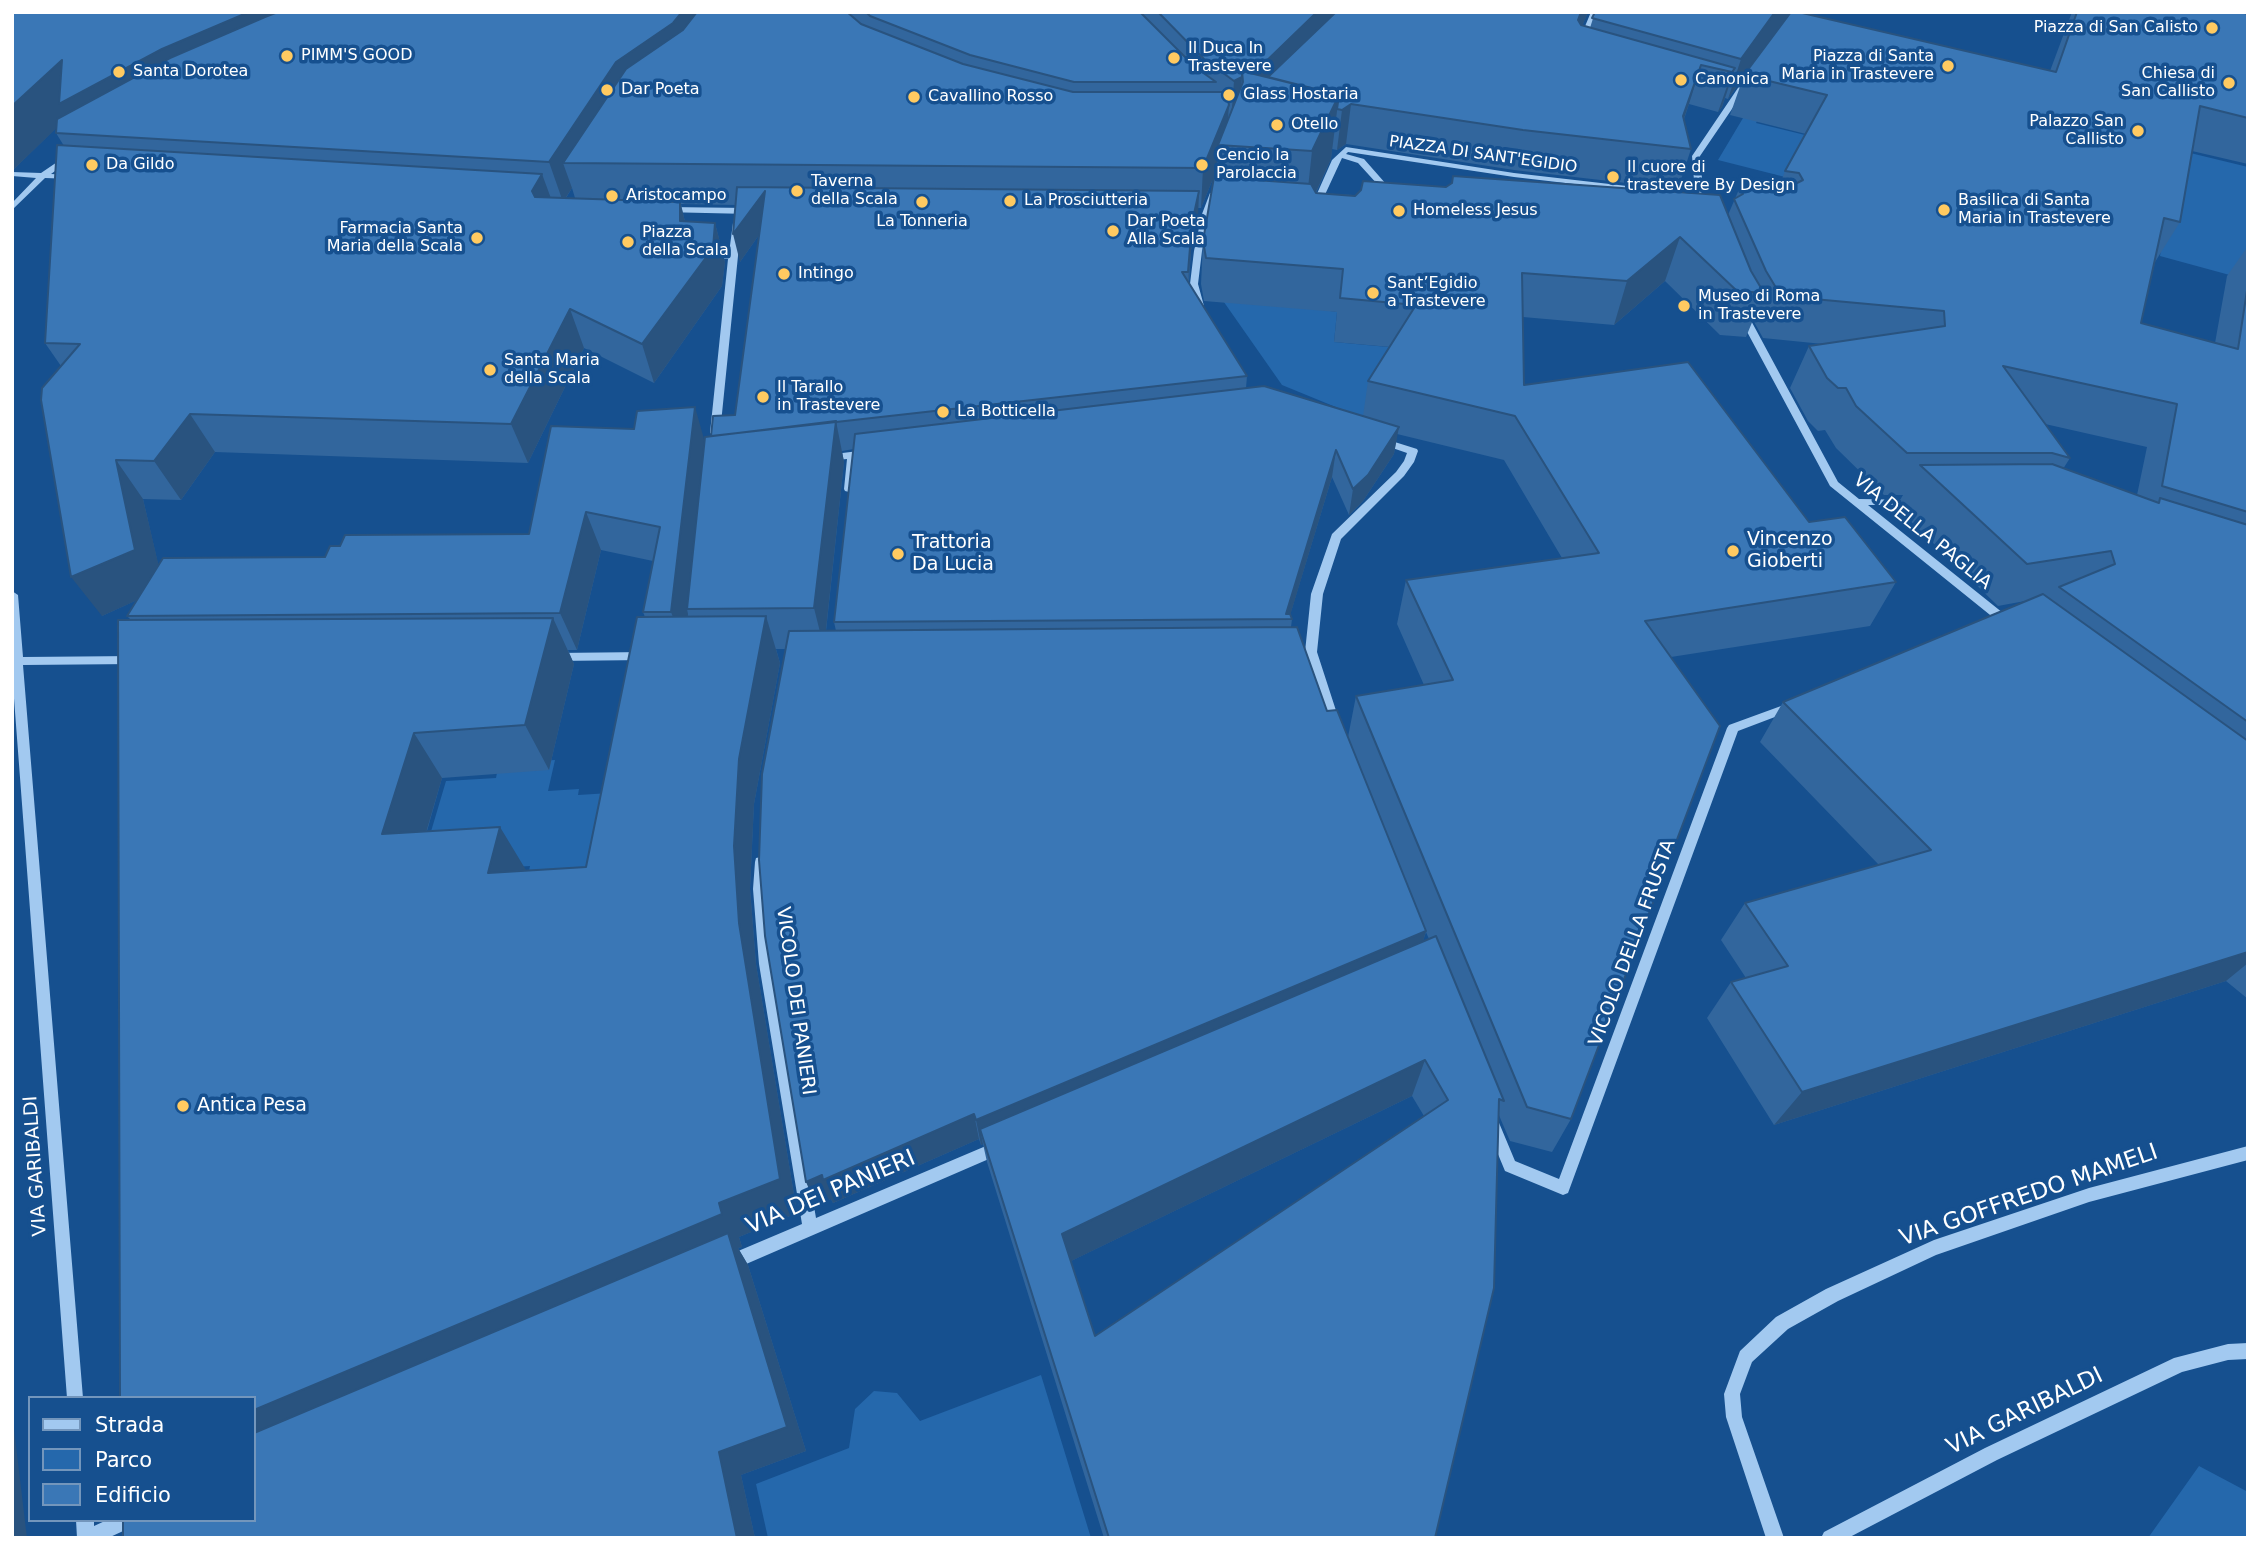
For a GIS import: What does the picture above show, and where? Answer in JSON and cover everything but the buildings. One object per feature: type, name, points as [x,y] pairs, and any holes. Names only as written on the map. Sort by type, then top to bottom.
[{"type":"street","points":[[1580,48],[1595,12]]},
{"type":"street","points":[[1714,246],[1701,212],[1696,156],[1754,71]]},
{"type":"street","points":[[1716,100],[1729,104]]},
{"type":"street","name":"PIAZZA DI SANT'EGIDIO","points":[[1382,184],[1361,161],[1341,155],[1346,149],[1514,176],[1679,194],[1701,212]]},
{"type":"street","points":[[12,208],[42,176],[78,152]]},
{"type":"street","points":[[1329,152],[1341,155]]},
{"type":"street","points":[[1341,155],[1336,160],[1312,214],[1314,231],[1349,233],[1351,218],[1438,224],[1439,213],[1709,234]]},
{"type":"street","points":[[12,174],[83,178]]},
{"type":"street","points":[[1371,191],[1382,184],[1395,185]]},
{"type":"street","points":[[1206,319],[1195,300],[1194,284],[1206,214],[1215,191]]},
{"type":"street","points":[[1341,215],[1351,207]]},
{"type":"street","points":[[657,209],[765,211]]},
{"type":"street","points":[[713,445],[737,211]]},
{"type":"street","points":[[1687,211],[1714,213]]},
{"type":"street","points":[[1192,214],[1220,215]]},
{"type":"street","points":[[1300,221],[1331,222]]},
{"type":"street","points":[[695,256],[734,256]]},
{"type":"street","name":"VIA DELLA PAGLIA","points":[[1738,302],[1834,484],[2006,627]]},
{"type":"street","points":[[1339,737],[1304,652],[1317,594],[1336,537],[1400,474],[1413,451],[1376,439]]},
{"type":"street","points":[[814,459],[880,451]]},
{"type":"street","points":[[847,508],[853,454]]},
{"type":"street","points":[[1855,502],[1920,502]]},
{"type":"street","name":"VIA GARIBALDI","points":[[12,595],[75,1396]]},
{"type":"street","points":[[541,657],[664,656]]},
{"type":"street","points":[[18,661],[142,660]]},
{"type":"street","name":"VICOLO DELLA FRUSTA","points":[[1489,1116],[1510,1166],[1563,1188],[1733,728],[1811,698]]},
{"type":"street","name":"VICOLO DEI PANIERI","points":[[761,847],[760,889],[766,964],[810,1228]]},
{"type":"street","name":"VIA DEI PANIERI","points":[[709,1272],[1016,1140]]},
{"type":"street","name":"VIA GOFFREDO MAMELI","points":[[1775,1538],[1734,1417],[1732,1394],[1746,1357],[1782,1322],[1832,1295],[1934,1248],[2089,1195],[2248,1153]]},
{"type":"street","name":"VIA GARIBALDI","points":[[1830,1538],[1991,1454],[2180,1364],[2228,1352],[2248,1351]]},
{"type":"street","points":[[87,1538],[123,1522]]},
{"type":"green space","points":[[1749,108],[1762,111],[1756,123],[1805,135],[1809,127],[1815,128],[1785,177],[1718,160]]},
{"type":"green space","points":[[2178,150],[2248,167],[2248,280],[2160,256]]},
{"type":"green space","points":[[1219,295],[1337,312],[1334,342],[1410,349],[1365,419],[1282,385]]},
{"type":"green space","points":[[555,760],[548,791],[579,789],[578,795],[626,792],[605,905],[521,910],[530,866],[419,872],[446,781],[496,778],[499,763]]},
{"type":"green space","points":[[1041,1375],[1091,1538],[768,1538],[756,1484],[849,1448],[855,1409],[874,1391],[897,1393],[920,1421]]},
{"type":"green space","points":[[2199,1466],[2248,1492],[2248,1538],[2148,1538]]},
{"type":"place","name":"Piazza di San Calisto","points":[[2212,28]]},
{"type":"place","name":"PIMM'S GOOD","points":[[287,56]]},
{"type":"place","name":"Il Duca In Trastevere","points":[[1174,58]]},
{"type":"place","name":"Piazza di Santa Maria in Trastevere","points":[[1948,66]]},
{"type":"place","name":"Santa Dorotea","points":[[119,72]]},
{"type":"place","name":"Canonica","points":[[1681,80]]},
{"type":"place","name":"Chiesa di San Callisto","points":[[2229,83]]},
{"type":"place","name":"Dar Poeta","points":[[607,90]]},
{"type":"place","name":"Glass Hostaria","points":[[1229,95]]},
{"type":"place","name":"Cavallino Rosso","points":[[914,97]]},
{"type":"place","name":"Otello","points":[[1277,125]]},
{"type":"place","name":"Palazzo San Callisto","points":[[2138,131]]},
{"type":"place","name":"Da Gildo","points":[[92,165]]},
{"type":"place","name":"Cencio la Parolaccia","points":[[1202,165]]},
{"type":"place","name":"Il cuore di trastevere By Design","points":[[1613,177]]},
{"type":"place","name":"Taverna della Scala","points":[[797,191]]},
{"type":"place","name":"Aristocampo","points":[[612,196]]},
{"type":"place","name":"La Prosciutteria","points":[[1010,201]]},
{"type":"place","name":"La Tonneria","points":[[922,202]]},
{"type":"place","name":"Basilica di Santa Maria in Trastevere","points":[[1944,210]]},
{"type":"place","name":"Homeless Jesus","points":[[1399,211]]},
{"type":"place","name":"Dar Poeta Alla Scala","points":[[1113,231]]},
{"type":"place","name":"Farmacia Santa Maria della Scala","points":[[477,238]]},
{"type":"place","name":"Piazza della Scala","points":[[628,242]]},
{"type":"place","name":"Intingo","points":[[784,274]]},
{"type":"place","name":"Sant’Egidio a Trastevere","points":[[1373,293]]},
{"type":"place","name":"Museo di Roma in Trastevere","points":[[1684,306]]},
{"type":"place","name":"Santa Maria della Scala","points":[[490,370]]},
{"type":"place","name":"Il Tarallo in Trastevere","points":[[763,397]]},
{"type":"place","name":"La Botticella","points":[[943,412]]},
{"type":"place","name":"Vincenzo Gioberti","points":[[1733,551]]},
{"type":"place","name":"Trattoria Da Lucia","points":[[898,554]]},
{"type":"place","name":"Antica Pesa","points":[[183,1106]]}]
